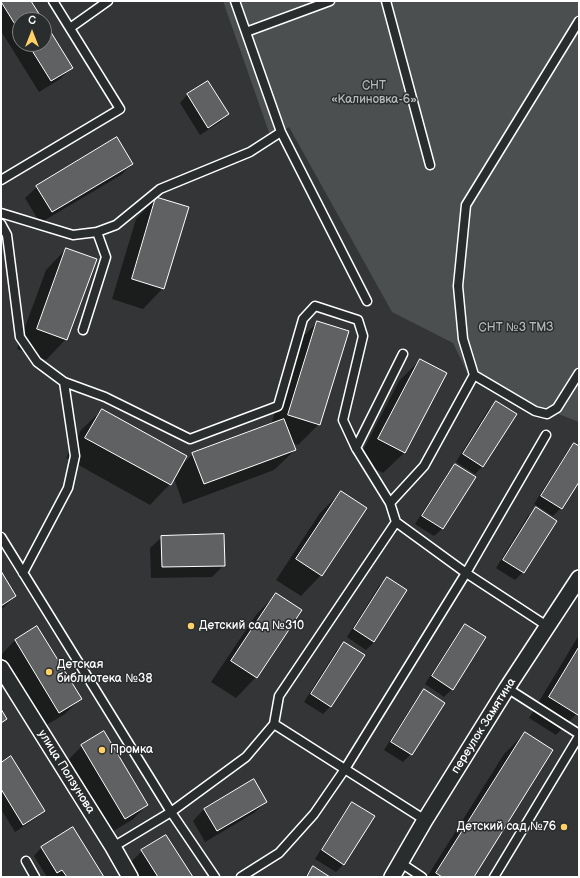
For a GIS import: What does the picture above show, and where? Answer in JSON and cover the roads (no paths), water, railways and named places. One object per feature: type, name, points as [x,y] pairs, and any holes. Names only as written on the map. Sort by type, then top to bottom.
[{"type":"street","name":"переулок Замятина","points":[[392,877],[425,820],[507,688],[579,578]]},
{"type":"street","name":"улица Ползунова","points":[[1,668],[113,847],[130,877]]},
{"type":"lane","points":[[1,180],[120,109],[53,1]]},
{"type":"lane","points":[[70,28],[108,1]]},
{"type":"lane","points":[[235,1],[281,132],[367,301]]},
{"type":"lane","points":[[246,32],[330,1]]},
{"type":"lane","points":[[386,1],[430,165]]},
{"type":"lane","points":[[579,21],[466,205],[458,286],[463,339],[474,375],[535,411],[547,414],[557,408],[579,373]]},
{"type":"lane","points":[[1,213],[73,235],[97,232],[116,225],[160,189],[250,152],[281,132]]},
{"type":"lane","points":[[1,224],[7,235],[20,337],[38,362],[64,382],[105,398],[190,439],[278,406],[303,320],[315,306],[358,320],[363,336],[343,420],[356,448],[390,503],[396,522],[466,573],[547,626]]},
{"type":"lane","points":[[83,330],[106,257],[97,232]]},
{"type":"lane","points":[[356,448],[403,354]]},
{"type":"lane","points":[[390,503],[424,466],[474,375]]},
{"type":"lane","points":[[23,573],[68,488],[76,456],[64,382]]},
{"type":"lane","points":[[241,877],[279,853],[314,814],[345,769],[466,573],[546,436]]},
{"type":"lane","points":[[113,847],[171,812],[246,757],[274,724],[279,696],[396,522]]},
{"type":"lane","points":[[1,537],[171,812],[215,877]]},
{"type":"lane","points":[[494,877],[579,735],[507,688]]},
{"type":"lane","points":[[274,724],[425,820]]},
{"type":"lane","points":[[26,861],[35,877]]},
{"type":"lane","points":[[401,863],[422,877]]},
{"type":"place","name":"Детский сад №310","points":[[191,626]]},
{"type":"place","name":"Детская библиотека №38","points":[[49,672]]},
{"type":"place","name":"Промка","points":[[102,750]]},
{"type":"place","name":"Детский сад №76","points":[[564,827]]},
{"type":"park label","name":"СНТ «Калиновка-6»","points":[[374,93]]},
{"type":"park label","name":"СНТ №3 ТМЗ","points":[[516,328]]}]
